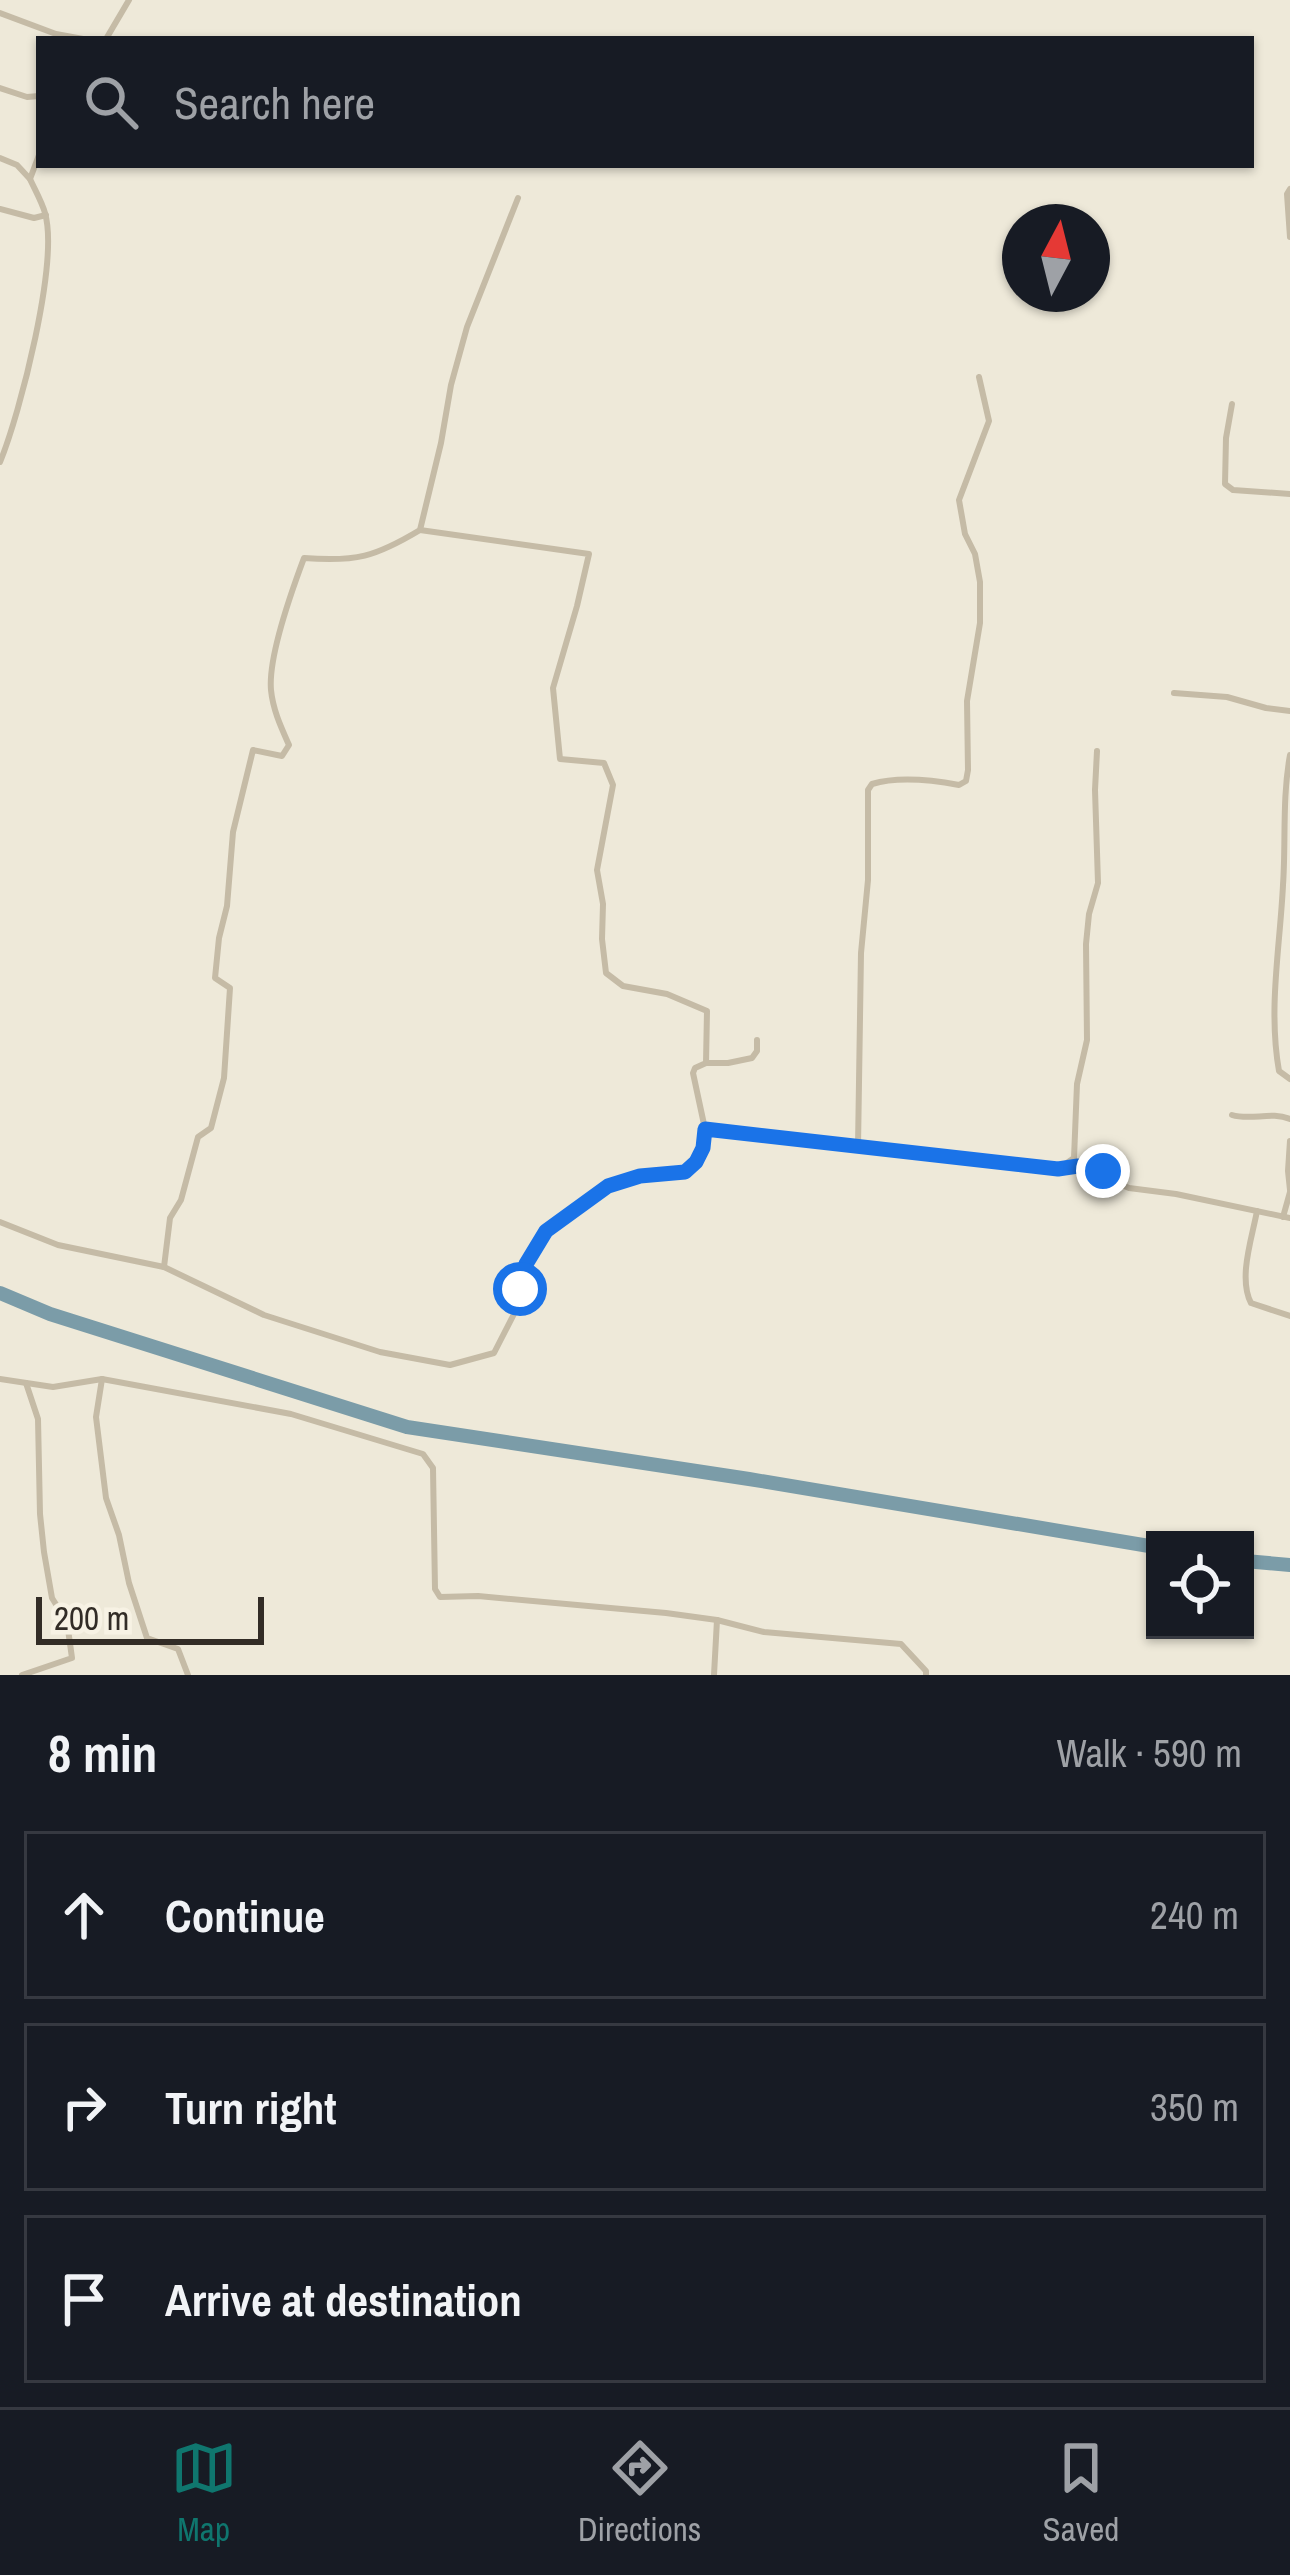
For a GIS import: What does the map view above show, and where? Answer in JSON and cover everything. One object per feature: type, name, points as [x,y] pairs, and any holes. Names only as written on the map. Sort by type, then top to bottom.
[{"type":"street","points":[[108,36],[129,0]]},
{"type":"street","points":[[0,13],[67,36]]},
{"type":"street","points":[[0,88],[36,96]]},
{"type":"street","points":[[0,158],[30,179],[46,215],[49,244],[42,295],[10,438],[0,463]]},
{"type":"street","points":[[30,179],[36,163]]},
{"type":"street","points":[[1290,189],[1290,237]]},
{"type":"street","points":[[420,530],[466,327],[518,198]]},
{"type":"street","points":[[0,209],[34,218],[46,215]]},
{"type":"street","points":[[858,1147],[868,790],[885,780],[959,785],[966,781],[968,770],[967,700],[980,623],[980,582],[959,500],[989,421],[980,377]]},
{"type":"street","points":[[1232,404],[1225,484],[1233,490],[1290,494]]},
{"type":"street","points":[[0,437],[10,438]]},
{"type":"street","points":[[164,1267],[170,1218],[181,1200],[198,1137],[212,1128],[224,1078],[230,988],[215,978],[233,832],[253,750],[282,757],[289,746],[270,685],[288,601],[304,558],[344,561],[387,549],[420,530],[589,554],[553,688],[560,759],[604,763],[613,785],[597,870],[606,973],[622,986],[667,994],[707,1011],[706,1063]]},
{"type":"street","points":[[1174,693],[1226,697],[1290,711]]},
{"type":"street","points":[[1058,1169],[1074,1157],[1077,1084],[1088,1040],[1086,944],[1088,914],[1098,883],[1097,751]]},
{"type":"street","points":[[1290,755],[1284,787],[1283,888],[1272,1016],[1279,1071],[1290,1079]]},
{"type":"street","points":[[0,1222],[58,1245],[164,1267],[264,1315],[380,1352],[451,1365],[494,1353],[514,1314],[526,1264],[546,1231],[608,1186],[640,1176],[685,1172],[696,1162],[705,1129],[695,1068],[752,1058],[757,1040]]},
{"type":"street","points":[[1232,1114],[1290,1119]]},
{"type":"street","points":[[705,1129],[1058,1169],[1078,1166],[1103,1171],[1130,1189],[1287,1217],[1290,1141]]},
{"type":"street","points":[[1257,1211],[1246,1295],[1251,1303],[1290,1316]]},
{"type":"street","points":[[102,1378],[96,1417],[106,1498],[129,1582],[148,1638],[178,1649],[188,1675]]},
{"type":"street","points":[[0,1379],[53,1388],[102,1378],[291,1414],[423,1454],[434,1468],[435,1589],[440,1597],[478,1596],[717,1620],[764,1632],[901,1645],[926,1675]]},
{"type":"street","points":[[22,1675],[73,1658],[68,1622],[52,1598],[44,1552],[38,1419],[26,1383]]},
{"type":"street","points":[[715,1675],[717,1620]]},
{"type":"waterway","points":[[0,1293],[50,1314],[407,1427],[1146,1545]]},
{"type":"waterway","points":[[1254,1562],[1290,1565]]},
{"type":"route","points":[[520,1289],[526,1264],[546,1231],[608,1186],[640,1176],[685,1172],[703,1148],[705,1129],[1103,1171]]}]
